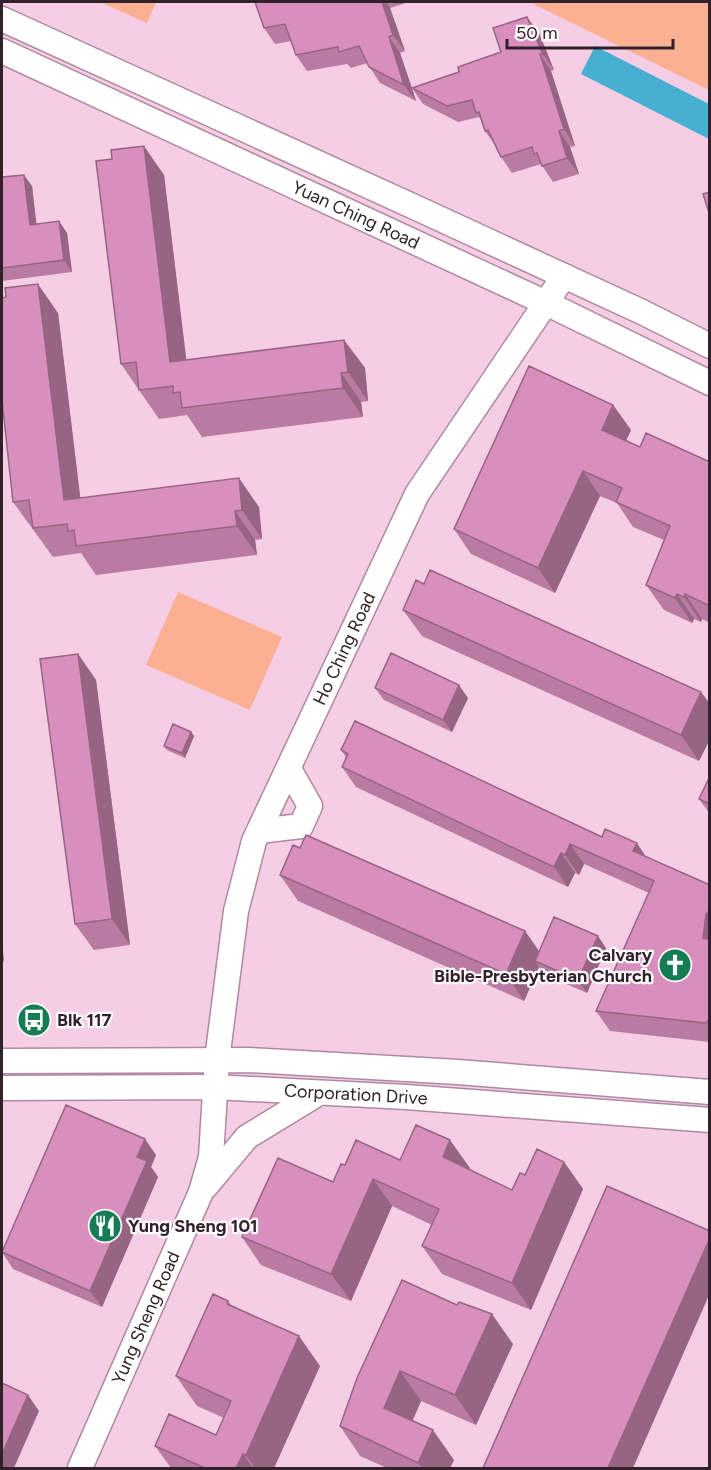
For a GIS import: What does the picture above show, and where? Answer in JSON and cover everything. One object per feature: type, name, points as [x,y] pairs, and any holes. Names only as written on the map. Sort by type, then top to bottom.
[{"type":"street","name":"Yuan Ching Road","points":[[2,19],[564,276],[710,346]]},
{"type":"street","name":"Yuan Ching Road","points":[[2,51],[546,303],[710,383]]},
{"type":"street","points":[[241,162],[254,134]]},
{"type":"street","name":"Ho Ching Road","points":[[217,1060],[236,911],[243,877],[259,831],[417,494],[564,276]]},
{"type":"street","points":[[259,831],[301,826],[310,806],[289,768]]},
{"type":"street","name":"Corporation Drive","points":[[2,1061],[217,1060],[458,1072],[710,1092]]},
{"type":"street","name":"Yung Sheng Road","points":[[80,1468],[201,1192],[211,1157],[217,1060]]},
{"type":"street","name":"Corporation Drive","points":[[2,1088],[215,1087],[406,1097],[710,1120]]},
{"type":"street","points":[[201,1192],[247,1137],[318,1094]]},
{"type":"shaded area","points":[[100,2],[156,2],[147,23]]},
{"type":"shaded area","points":[[529,2],[709,2],[709,90]]},
{"type":"shaded area","points":[[178,592],[282,637],[250,710],[146,665]]},
{"type":"water","points":[[595,46],[709,104],[709,139],[581,74]]},
{"type":"building","points":[[255,2],[382,2],[393,35],[389,37],[404,85],[369,67],[359,46],[339,52],[338,47],[296,55],[285,24],[264,28]]},
{"type":"building","points":[[527,17],[543,54],[540,54],[564,129],[559,131],[567,158],[542,166],[532,147],[501,157],[488,130],[485,131],[479,112],[476,113],[472,100],[447,106],[412,88],[459,72],[458,67],[501,52],[493,28]]},
{"type":"building","points":[[144,146],[170,362],[344,340],[348,372],[341,373],[343,388],[182,408],[180,392],[173,393],[173,386],[139,390],[136,362],[121,364],[96,161],[112,159],[111,150]]},
{"type":"building","points":[[24,175],[30,225],[59,221],[64,260],[2,268],[2,177]]},
{"type":"building","points":[[710,192],[710,216],[703,194]]},
{"type":"building","points":[[38,284],[64,500],[239,478],[242,510],[235,511],[237,526],[76,546],[74,530],[68,531],[67,524],[33,528],[29,500],[13,502],[2,400],[2,298],[6,297],[5,288]]},
{"type":"building","points":[[529,366],[613,405],[602,430],[640,447],[646,433],[710,462],[710,606],[685,594],[684,597],[677,594],[675,598],[646,585],[670,526],[616,502],[622,488],[583,471],[538,568],[454,529]]},
{"type":"building","points":[[430,570],[701,692],[681,735],[403,610],[416,580],[424,584]]},
{"type":"building","points":[[391,653],[459,685],[443,720],[375,688]]},
{"type":"building","points":[[78,654],[112,919],[75,924],[40,659]]},
{"type":"building","points":[[355,721],[602,837],[605,829],[637,843],[633,851],[710,885],[710,910],[706,914],[703,938],[710,939],[710,1019],[705,1023],[596,1011],[654,881],[570,844],[565,855],[561,853],[554,867],[342,767],[348,754],[341,750]]},
{"type":"building","points":[[173,724],[191,732],[182,753],[164,746]]},
{"type":"building","points":[[710,776],[710,804],[699,799]]},
{"type":"building","points":[[306,835],[525,931],[506,974],[280,875],[293,845],[300,848]]},
{"type":"building","points":[[554,917],[598,936],[578,980],[535,961]]},
{"type":"building","points":[[66,1105],[145,1139],[137,1157],[147,1161],[90,1291],[2,1252]]},
{"type":"building","points":[[416,1125],[450,1140],[443,1157],[512,1190],[520,1173],[525,1175],[537,1149],[564,1162],[512,1283],[422,1246],[439,1209],[373,1179],[331,1274],[242,1237],[278,1158],[333,1182],[341,1164],[345,1165],[356,1140],[400,1160]]},
{"type":"building","points":[[607,1186],[710,1231],[710,1238],[608,1468],[483,1468]]},
{"type":"building","points":[[402,1280],[457,1305],[459,1302],[492,1314],[455,1395],[400,1371],[384,1408],[433,1430],[418,1463],[340,1426],[357,1378]]},
{"type":"building","points":[[213,1294],[228,1301],[227,1304],[299,1336],[246,1455],[243,1454],[236,1468],[205,1468],[155,1446],[169,1414],[216,1435],[231,1401],[176,1376]]},
{"type":"building","points":[[2,1383],[28,1395],[2,1454]]},
{"type":"place","name":"Calvary Bible-Presbyterian Church","points":[[675,965]]},
{"type":"place","name":"Blk 117","points":[[34,1020]]},
{"type":"place","name":"Yung Sheng 101","points":[[105,1226]]}]
